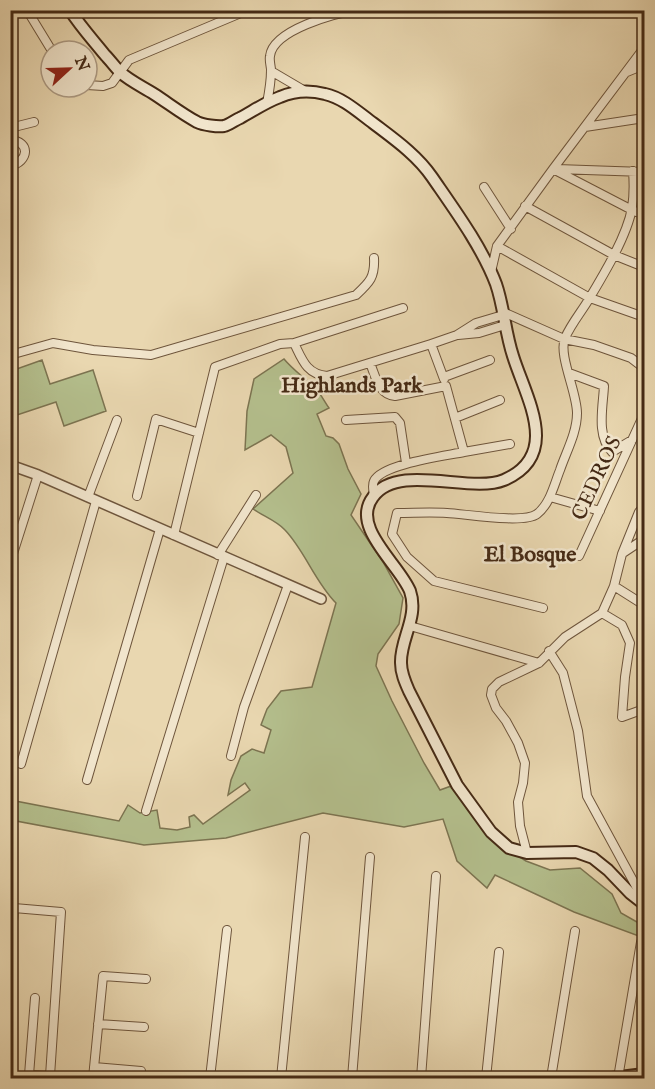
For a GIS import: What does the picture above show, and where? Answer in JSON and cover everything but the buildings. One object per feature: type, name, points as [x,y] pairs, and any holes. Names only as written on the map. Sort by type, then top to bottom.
[{"type":"main road","points":[[70,10],[120,72],[199,123],[224,126],[281,96],[305,91],[327,94],[350,106],[406,149],[429,173],[477,246],[491,272],[501,299],[513,355],[532,407],[537,431],[535,450],[529,464],[503,480],[486,484],[418,479],[393,483],[374,495],[366,507],[367,519],[373,536],[405,582],[413,606],[401,661],[403,675],[457,785],[491,832],[509,848],[527,854],[576,852],[593,858],[630,893],[645,902]]},
{"type":"main road","points":[[616,1078],[645,1074]]},
{"type":"street","points":[[27,10],[45,39]]},
{"type":"street","points":[[267,103],[271,71],[270,55],[277,42],[288,33],[316,21],[358,10]]},
{"type":"street","points":[[99,86],[112,83],[129,60],[246,11]]},
{"type":"street","points":[[491,272],[497,246],[645,48]]},
{"type":"street","points":[[626,73],[645,65]]},
{"type":"street","points":[[271,71],[305,91]]},
{"type":"street","points":[[585,127],[645,118]]},
{"type":"street","points":[[10,128],[34,122]]},
{"type":"street","points":[[10,140],[17,141],[25,151],[24,159],[19,164],[10,166]]},
{"type":"street","points":[[553,169],[645,172]]},
{"type":"street","points":[[553,169],[645,215]]},
{"type":"street","points":[[543,608],[434,580],[407,557],[392,534],[397,513],[447,513],[530,518],[538,514],[550,497],[574,433],[577,414],[564,356],[564,339],[614,255],[632,210],[633,171]]},
{"type":"street","points":[[484,187],[511,229]]},
{"type":"street","points":[[525,206],[614,255],[645,267]]},
{"type":"street","points":[[497,246],[590,297],[645,316]]},
{"type":"street","points":[[10,355],[52,343],[93,350],[151,355],[356,295],[370,282],[375,270],[374,258]]},
{"type":"street","points":[[174,535],[215,367],[280,344],[294,343],[403,308]]},
{"type":"street","points":[[294,343],[311,371],[327,376],[432,344],[457,335],[476,323],[504,317],[564,339],[594,345],[631,358],[645,368]]},
{"type":"street","points":[[432,344],[444,377],[464,452]]},
{"type":"street","points":[[444,377],[490,360]]},
{"type":"street","points":[[370,363],[380,389],[389,396],[446,386]]},
{"type":"street","points":[[569,373],[604,386],[602,431],[607,447],[612,452],[633,439]]},
{"type":"street","points":[[455,418],[500,400]]},
{"type":"street","name":"CEDROS","points":[[579,556],[645,414]]},
{"type":"street","points":[[346,420],[395,417],[400,423],[406,464]]},
{"type":"street","points":[[137,496],[156,419],[199,433]]},
{"type":"street","points":[[21,764],[92,499],[117,420]]},
{"type":"street","points":[[374,495],[375,478],[389,469],[510,444]]},
{"type":"street","points":[[10,465],[38,475],[321,599]]},
{"type":"street","points":[[10,563],[38,475]]},
{"type":"street","points":[[146,811],[221,556],[256,495]]},
{"type":"street","points":[[550,497],[600,511]]},
{"type":"street","points":[[527,854],[520,826],[518,802],[525,763],[518,743],[496,708],[491,695],[492,689],[499,682],[539,663],[565,637],[602,613],[614,586],[622,554],[639,512],[645,506]]},
{"type":"street","points":[[87,780],[160,529]]},
{"type":"street","points":[[622,554],[645,539]]},
{"type":"street","points":[[231,756],[244,707],[288,585]]},
{"type":"street","points":[[614,586],[645,605]]},
{"type":"street","points":[[602,613],[622,625],[630,643],[622,717],[645,709]]},
{"type":"street","points":[[410,626],[539,663]]},
{"type":"street","points":[[549,651],[563,673],[579,731],[587,796],[645,902]]},
{"type":"street","points":[[281,1078],[305,837]]},
{"type":"street","points":[[352,1078],[370,857]]},
{"type":"street","points":[[421,1078],[436,876]]},
{"type":"street","points":[[10,964],[14,908],[61,912],[50,1076],[29,1074],[35,998]]},
{"type":"street","points":[[210,1078],[227,930]]},
{"type":"street","points":[[551,1078],[575,931]]},
{"type":"street","points":[[616,1078],[641,942]]},
{"type":"street","points":[[486,1078],[499,952]]},
{"type":"street","points":[[93,1078],[103,975],[146,979]]},
{"type":"street","points":[[98,1024],[144,1027]]},
{"type":"street","points":[[94,1067],[141,1071]]},
{"type":"green space","points":[[284,359],[316,389],[329,408],[317,414],[326,436],[333,438],[339,444],[348,469],[361,494],[351,515],[383,562],[403,598],[399,624],[378,654],[376,666],[424,763],[440,790],[454,785],[507,849],[526,861],[550,870],[580,868],[612,894],[621,913],[644,926],[644,938],[574,912],[495,875],[487,888],[457,861],[443,819],[404,827],[323,813],[226,838],[144,845],[11,820],[10,800],[119,821],[128,805],[140,813],[157,810],[160,828],[177,830],[190,827],[189,817],[194,815],[203,824],[250,790],[245,783],[228,795],[231,780],[241,756],[252,749],[264,753],[271,730],[261,725],[267,709],[281,691],[312,687],[336,603],[285,530],[253,509],[293,473],[286,447],[271,435],[245,450],[247,411],[254,379]]},
{"type":"green space","points":[[42,360],[50,384],[93,370],[106,411],[64,426],[56,402],[11,417],[11,371]]},
{"type":"district","name":"Highlands Park","points":[[352,384]]},
{"type":"district","name":"El Bosque","points":[[530,553]]}]
